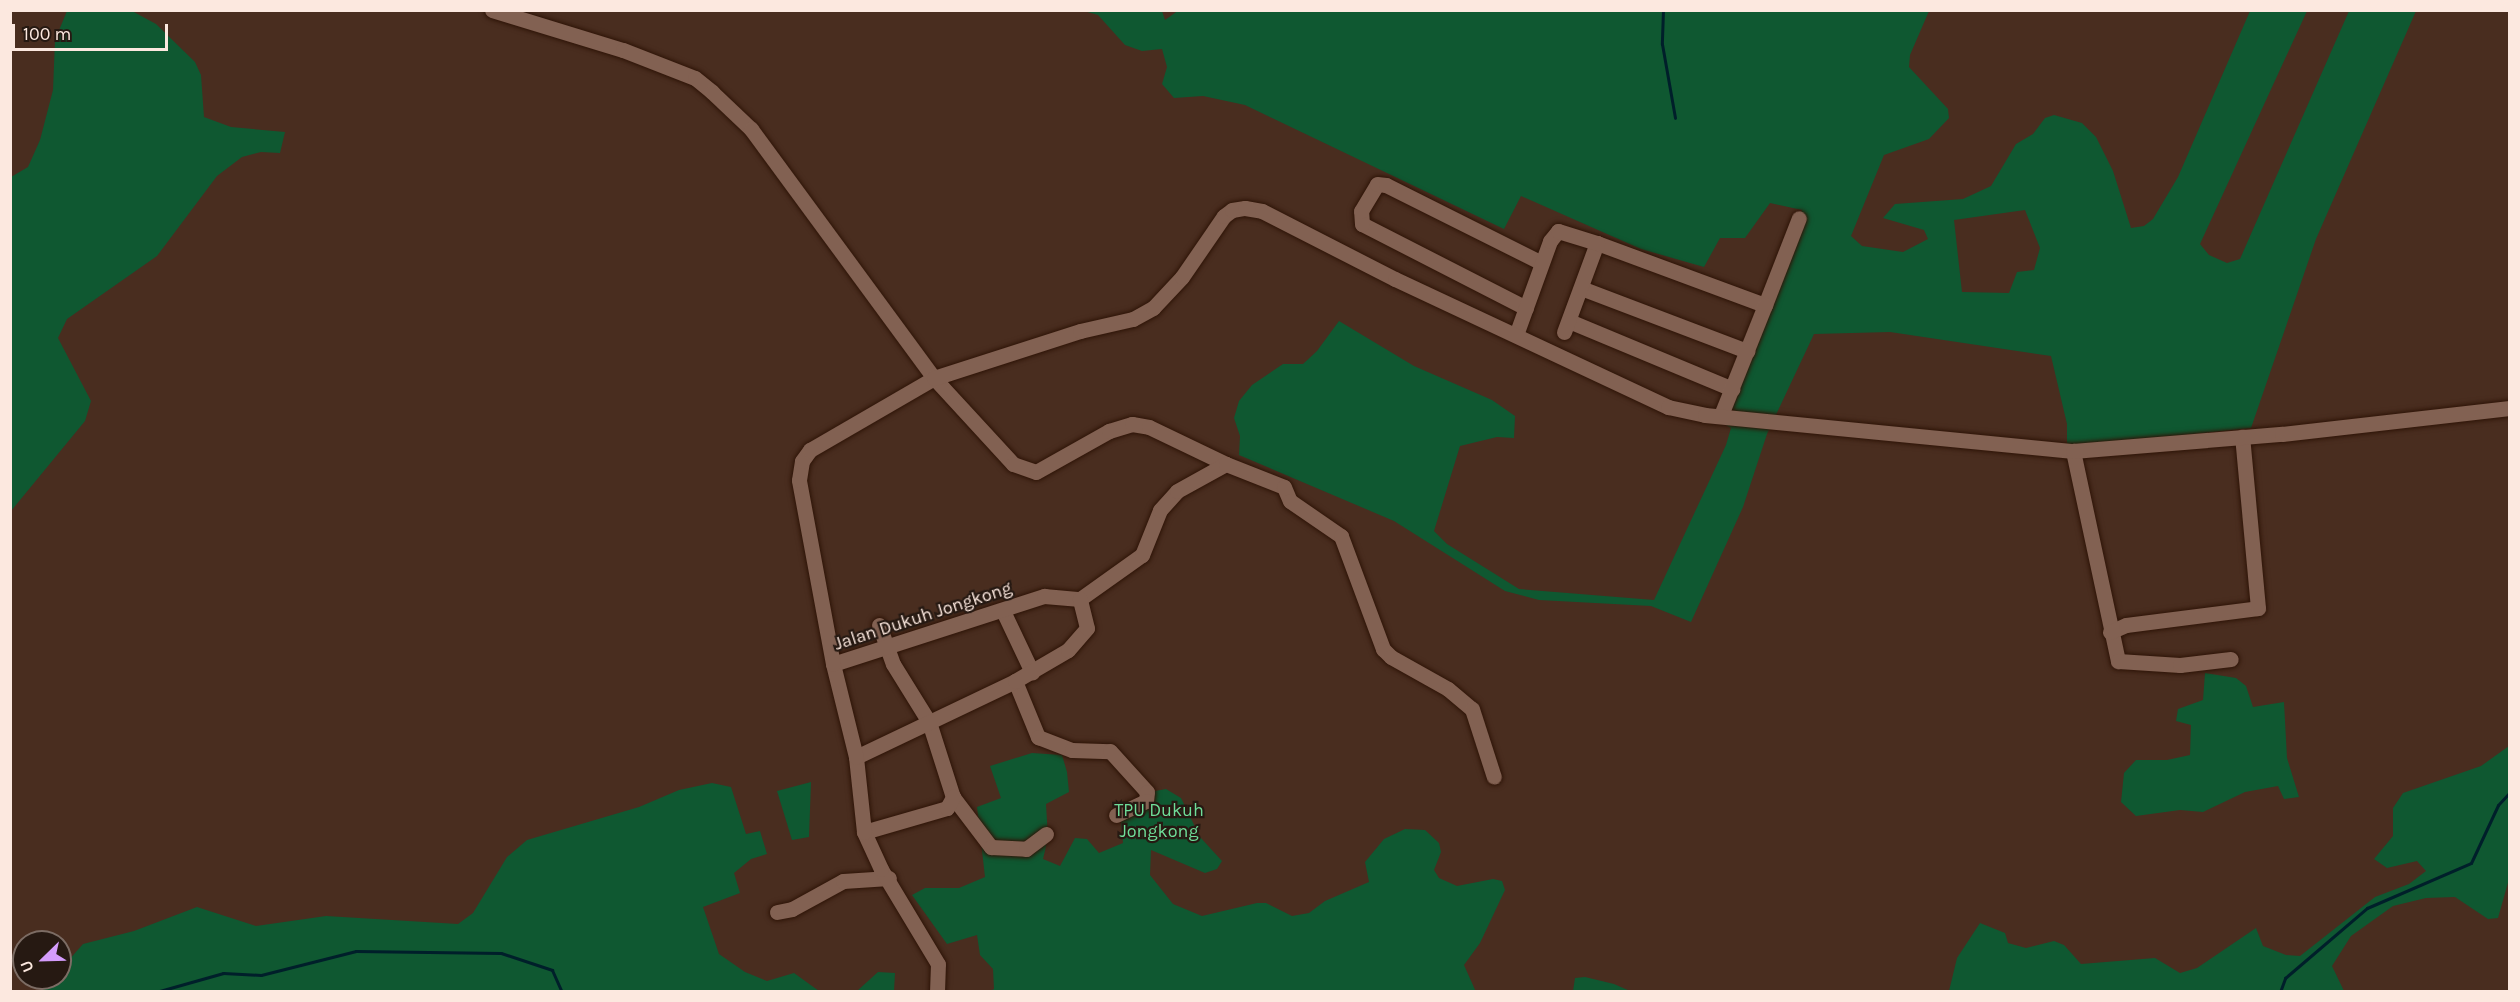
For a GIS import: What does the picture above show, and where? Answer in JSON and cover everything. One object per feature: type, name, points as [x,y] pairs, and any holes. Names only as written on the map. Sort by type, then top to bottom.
[{"type":"street","points":[[492,10],[623,50],[695,78],[751,129],[934,378],[1022,470],[1036,472],[1109,431],[1132,424],[1149,427],[1226,464],[1284,487],[1290,501],[1341,536],[1383,649],[1391,657],[1448,689],[1472,709],[1494,777]]},
{"type":"street","points":[[1526,308],[1362,224],[1361,211],[1377,184],[1386,185],[1542,263]]},
{"type":"street","points":[[833,664],[799,480],[802,461],[810,450],[934,378],[1080,331],[1133,319],[1153,308],[1182,277],[1224,216],[1245,207],[1262,211],[1668,407],[1721,415],[2073,452],[2242,437],[2510,408]]},
{"type":"street","points":[[1721,415],[1799,218]]},
{"type":"street","points":[[1516,335],[1542,263],[1558,231],[1597,243],[1765,305]]},
{"type":"street","points":[[1597,243],[1566,326],[1732,388]]},
{"type":"street","points":[[1581,288],[1747,351]]},
{"type":"street","points":[[2110,632],[2126,625],[2258,608],[2242,437]]},
{"type":"street","points":[[2073,452],[2118,661],[2180,665],[2231,659]]},
{"type":"street","points":[[856,757],[1032,672],[1083,636],[1087,619],[1080,599],[1137,560],[1160,510],[1177,491],[1226,464]]},
{"type":"street","name":"Jalan Dukuh Jongkong","points":[[937,992],[938,964],[864,832],[856,757],[833,664],[1044,596],[1080,599]]},
{"type":"street","points":[[1003,611],[1032,672]]},
{"type":"street","points":[[879,625],[901,680],[929,722],[952,796],[996,850],[1026,849],[1046,834]]},
{"type":"street","points":[[1015,681],[1038,737],[1072,750],[1110,751],[1147,792],[1146,801],[1116,815]]},
{"type":"street","points":[[864,832],[947,808],[952,796]]},
{"type":"street","points":[[777,912],[792,909],[843,881],[889,878]]},
{"type":"green space","points":[[1179,10],[1929,11],[1910,55],[1909,67],[1948,109],[1949,118],[1929,139],[1884,155],[1851,236],[1862,246],[1903,252],[1928,239],[1924,230],[1883,218],[1895,204],[1963,199],[1991,186],[2016,144],[2033,134],[2045,118],[2054,115],[2082,123],[2096,137],[2113,171],[2131,228],[2144,226],[2153,219],[2178,177],[2250,11],[2307,11],[2200,244],[2209,255],[2227,263],[2240,259],[2349,11],[2416,11],[2316,239],[2251,428],[2067,447],[2067,424],[2051,356],[1890,332],[1814,334],[1767,434],[1743,507],[1691,622],[1651,606],[1539,600],[1505,591],[1394,521],[1239,455],[1240,436],[1234,418],[1239,401],[1252,385],[1283,364],[1303,364],[1317,351],[1339,321],[1414,366],[1492,400],[1515,416],[1514,438],[1497,437],[1460,446],[1434,531],[1447,544],[1519,589],[1654,600],[1726,445],[1731,428],[1722,423],[1802,210],[1770,203],[1745,238],[1720,238],[1704,267],[1641,249],[1521,196],[1504,229],[1245,105],[1203,96],[1174,98],[1162,84],[1167,67],[1162,49],[1142,51],[1125,45],[1098,15],[1084,11],[1162,11],[1165,20]],"holes":[[[2025,210],[2040,248],[2034,270],[2017,272],[2009,293],[1962,292],[1954,220]]]},
{"type":"green space","points":[[67,11],[132,11],[156,24],[195,62],[201,75],[204,117],[231,127],[285,132],[280,153],[261,152],[242,157],[217,176],[157,256],[67,319],[58,338],[91,401],[85,421],[11,511],[11,177],[28,167],[40,140],[53,90],[55,40]]},
{"type":"green space","points":[[2205,673],[2236,678],[2246,686],[2253,707],[2284,702],[2287,758],[2299,797],[2284,799],[2278,786],[2245,792],[2203,812],[2180,810],[2136,816],[2121,802],[2124,773],[2136,760],[2167,760],[2190,755],[2191,725],[2176,721],[2178,709],[2203,700]]},
{"type":"green space","points":[[2509,746],[2509,879],[2498,918],[2488,919],[2455,897],[2426,898],[2393,906],[2351,936],[2332,966],[2344,991],[1949,991],[1957,958],[1980,923],[2005,933],[2008,943],[2026,948],[2054,941],[2064,945],[2081,964],[2155,958],[2180,973],[2197,968],[2256,928],[2263,946],[2286,955],[2300,956],[2375,897],[2409,884],[2426,871],[2417,861],[2387,868],[2374,859],[2393,836],[2393,808],[2403,793],[2481,766]]},
{"type":"green space","name":"TPU Dukuh Jongkong","points":[[1032,753],[1062,755],[1067,772],[1069,792],[1046,804],[1048,838],[1043,859],[1060,866],[1075,838],[1087,839],[1099,853],[1123,843],[1121,820],[1150,792],[1166,789],[1181,798],[1200,837],[1222,861],[1217,869],[1205,873],[1151,850],[1150,875],[1173,904],[1202,916],[1257,903],[1266,903],[1292,916],[1309,913],[1325,901],[1369,882],[1365,862],[1384,839],[1405,829],[1425,830],[1439,843],[1441,852],[1434,870],[1439,878],[1457,886],[1493,879],[1502,881],[1505,890],[1480,943],[1464,965],[1476,992],[990,991],[994,989],[993,969],[980,955],[977,935],[947,944],[912,895],[925,888],[959,888],[985,877],[977,807],[1001,798],[990,766]]},
{"type":"green space","points":[[811,782],[809,837],[792,840],[777,791]]},
{"type":"green space","points":[[712,783],[731,787],[746,834],[760,831],[767,854],[751,859],[734,873],[740,893],[703,907],[719,954],[745,972],[767,981],[794,973],[819,991],[42,991],[72,990],[72,956],[83,944],[134,931],[197,907],[256,926],[326,916],[458,924],[473,913],[507,857],[527,840],[639,807],[679,790]]},
{"type":"green space","points":[[878,972],[895,973],[894,991],[857,991]]},
{"type":"green space","points":[[1585,977],[1614,984],[1630,991],[1573,991],[1575,978]]},
{"type":"waterway","points":[[1663,10],[1662,44],[1675,118]]},
{"type":"waterway","points":[[2280,992],[2285,978],[2367,908],[2471,863],[2498,805],[2510,792]]},
{"type":"waterway","points":[[156,992],[223,973],[261,975],[356,951],[501,953],[552,970],[562,992]]}]
